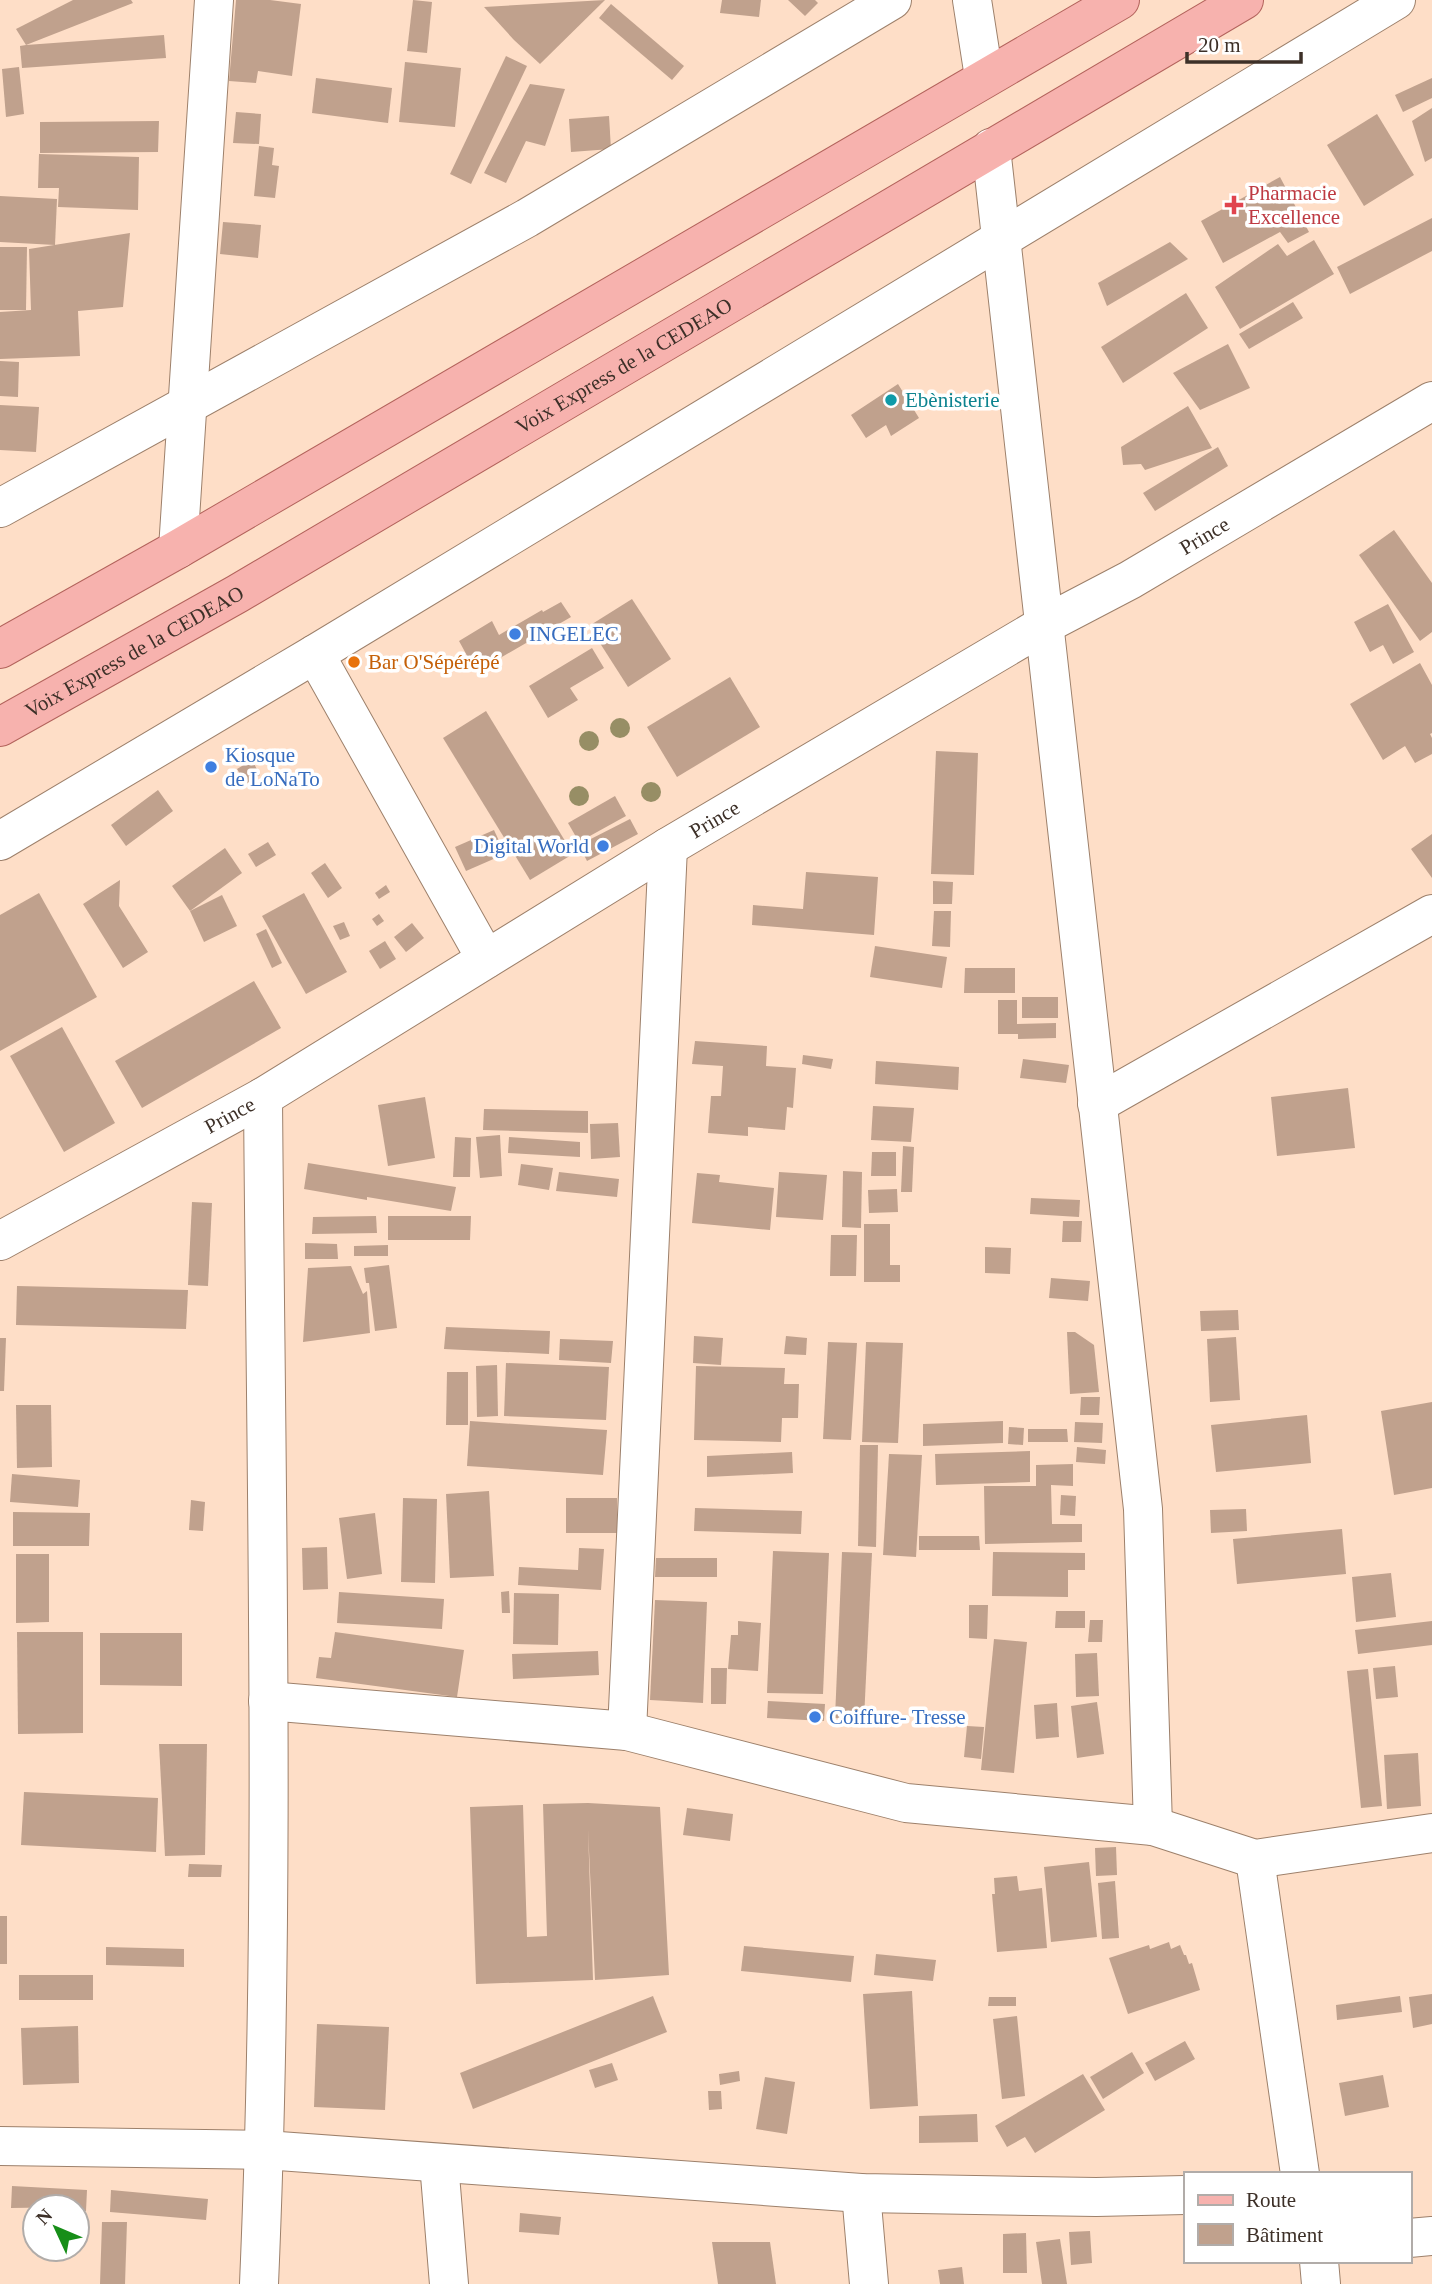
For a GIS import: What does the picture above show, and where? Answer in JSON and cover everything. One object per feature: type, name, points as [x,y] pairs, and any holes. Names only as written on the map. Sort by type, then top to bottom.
[{"type":"main road","points":[[0,649],[178,549],[1121,0]]},
{"type":"main road","name":"Voix Express de la CEDEAO","points":[[0,727],[237,594],[1244,0]]},
{"type":"street","points":[[178,549],[215,0]]},
{"type":"street","points":[[0,508],[527,218],[892,0]]},
{"type":"street","points":[[972,0],[984,78]]},
{"type":"street","points":[[0,841],[315,654],[1396,0]]},
{"type":"street","points":[[992,148],[1143,1509],[1153,1826]]},
{"type":"street","name":"Prince","points":[[0,1241],[263,1097],[668,847],[1044,625],[1130,580],[1432,401]]},
{"type":"street","points":[[315,654],[486,959]]},
{"type":"street","points":[[627,1731],[668,847]]},
{"type":"street","points":[[1097,1104],[1432,914]]},
{"type":"street","points":[[259,2284],[265,2150],[268,1701],[263,1097]]},
{"type":"street","points":[[268,1701],[627,1731],[906,1803],[1153,1826],[1255,1858],[1432,1833]]},
{"type":"street","points":[[1255,1858],[1300,2172]]},
{"type":"street","points":[[0,2146],[265,2150],[861,2193],[1096,2197],[1184,2195]]},
{"type":"street","points":[[439,2163],[449,2284]]},
{"type":"street","points":[[861,2193],[869,2284]]},
{"type":"street","points":[[1411,2238],[1432,2236]]},
{"type":"street","points":[[1319,2263],[1321,2284]]},
{"type":"building","points":[[73,0],[131,0],[133,3],[26,45],[16,29]]},
{"type":"building","points":[[236,0],[301,4],[292,76],[258,71],[256,83],[229,81]]},
{"type":"building","points":[[413,0],[432,2],[427,53],[407,51]]},
{"type":"building","points":[[605,0],[540,64],[484,7]]},
{"type":"building","points":[[722,0],[761,0],[759,17],[720,13]]},
{"type":"building","points":[[788,0],[815,0],[818,3],[805,16]]},
{"type":"building","points":[[611,4],[684,66],[672,80],[599,18]]},
{"type":"building","points":[[164,35],[166,58],[22,68],[20,46]]},
{"type":"building","points":[[506,56],[527,66],[471,184],[450,174]]},
{"type":"building","points":[[405,62],[461,68],[455,127],[399,122]]},
{"type":"building","points":[[19,67],[24,114],[6,117],[2,69]]},
{"type":"building","points":[[316,78],[392,88],[388,123],[312,113]]},
{"type":"building","points":[[1432,78],[1432,98],[1403,112],[1395,95]]},
{"type":"building","points":[[530,84],[565,89],[545,146],[526,141],[506,183],[484,173]]},
{"type":"building","points":[[1432,108],[1432,158],[1425,162],[1412,121]]},
{"type":"building","points":[[236,112],[261,114],[259,144],[233,143]]},
{"type":"building","points":[[1377,114],[1414,175],[1364,206],[1327,145]]},
{"type":"building","points":[[609,116],[611,149],[571,152],[569,119]]},
{"type":"building","points":[[159,121],[158,152],[40,153],[40,122]]},
{"type":"building","points":[[259,146],[274,148],[272,165],[279,166],[275,198],[254,196]]},
{"type":"building","points":[[39,154],[139,157],[138,210],[58,207],[59,188],[38,188]]},
{"type":"building","points":[[1280,177],[1309,232],[1288,243],[1280,232],[1223,263],[1201,221]]},
{"type":"building","points":[[0,196],[57,199],[55,245],[0,242]]},
{"type":"building","points":[[1432,218],[1432,251],[1350,294],[1337,267]]},
{"type":"building","points":[[223,222],[261,225],[258,258],[220,254]]},
{"type":"building","points":[[130,233],[123,307],[78,311],[80,356],[0,359],[0,312],[31,310],[29,249]]},
{"type":"building","points":[[1314,240],[1334,274],[1240,329],[1215,287],[1278,244],[1287,256]]},
{"type":"building","points":[[1170,242],[1188,259],[1107,306],[1098,283]]},
{"type":"building","points":[[0,247],[27,247],[26,310],[0,310]]},
{"type":"building","points":[[1186,293],[1208,328],[1123,383],[1101,347]]},
{"type":"building","points":[[1293,302],[1303,318],[1249,349],[1239,334]]},
{"type":"building","points":[[1228,344],[1250,388],[1200,410],[1173,373]]},
{"type":"building","points":[[0,361],[19,362],[18,397],[0,396]]},
{"type":"building","name":"Ebènisterie","points":[[898,384],[919,418],[891,436],[886,425],[866,438],[851,415]]},
{"type":"building","points":[[0,405],[39,407],[36,452],[0,450]]},
{"type":"building","points":[[1188,406],[1212,448],[1145,470],[1141,464],[1123,465],[1121,447]]},
{"type":"building","points":[[1218,447],[1228,466],[1155,511],[1143,493]]},
{"type":"building","points":[[1394,530],[1432,583],[1432,632],[1420,641],[1359,555]]},
{"type":"building","points":[[632,599],[671,659],[628,687],[589,626]]},
{"type":"building","points":[[561,602],[571,617],[476,672],[459,641],[492,621],[499,635]]},
{"type":"building","points":[[1388,604],[1414,652],[1393,664],[1383,645],[1370,652],[1354,622]]},
{"type":"building","points":[[592,648],[604,668],[570,688],[578,700],[548,718],[529,686]]},
{"type":"building","points":[[1420,663],[1432,685],[1432,754],[1415,763],[1405,746],[1383,760],[1350,704]]},
{"type":"building","points":[[730,677],[760,727],[677,777],[647,727]]},
{"type":"building","points":[[486,711],[573,854],[530,880],[443,738]]},
{"type":"building","points":[[936,751],[978,753],[974,875],[931,874]]},
{"type":"building","points":[[252,760],[260,775],[246,784],[237,769]]},
{"type":"building","points":[[158,790],[173,811],[126,846],[111,825]]},
{"type":"building","points":[[615,796],[626,816],[579,842],[568,823]]},
{"type":"building","points":[[630,819],[638,834],[587,861],[579,845]]},
{"type":"building","points":[[494,830],[505,854],[466,871],[455,847]]},
{"type":"building","points":[[1432,834],[1432,878],[1411,849]]},
{"type":"building","points":[[268,842],[276,855],[256,867],[248,854]]},
{"type":"building","points":[[225,848],[242,873],[190,911],[172,886]]},
{"type":"building","points":[[325,863],[342,888],[328,898],[311,873]]},
{"type":"building","points":[[806,872],[878,877],[874,935],[752,925],[753,905],[803,909]]},
{"type":"building","points":[[120,880],[119,906],[148,952],[123,968],[83,904]]},
{"type":"building","points":[[933,881],[953,882],[952,904],[933,904]]},
{"type":"building","points":[[386,885],[390,892],[379,899],[375,893]]},
{"type":"building","points":[[39,893],[97,997],[0,1051],[0,915]]},
{"type":"building","points":[[304,893],[347,972],[306,994],[262,916]]},
{"type":"building","points":[[222,895],[237,926],[204,942],[190,911]]},
{"type":"building","points":[[934,911],[951,911],[950,947],[932,946]]},
{"type":"building","points":[[379,914],[384,921],[377,926],[372,919]]},
{"type":"building","points":[[344,922],[350,936],[340,940],[333,926]]},
{"type":"building","points":[[412,923],[424,938],[406,952],[394,937]]},
{"type":"building","points":[[266,929],[282,963],[272,968],[256,934]]},
{"type":"building","points":[[385,941],[396,959],[380,969],[369,951]]},
{"type":"building","points":[[875,946],[947,957],[942,988],[870,977]]},
{"type":"building","points":[[965,968],[1015,968],[1015,993],[964,993]]},
{"type":"building","points":[[254,981],[281,1028],[142,1108],[115,1061]]},
{"type":"building","points":[[1022,997],[1058,997],[1058,1018],[1022,1018]]},
{"type":"building","points":[[998,1000],[1017,1000],[1017,1024],[1056,1023],[1056,1038],[1018,1039],[1018,1034],[998,1034]]},
{"type":"building","points":[[62,1027],[115,1123],[64,1152],[10,1056]]},
{"type":"building","points":[[695,1041],[767,1046],[766,1066],[796,1068],[793,1108],[787,1107],[785,1130],[748,1127],[748,1136],[708,1133],[711,1096],[721,1096],[723,1066],[692,1064]]},
{"type":"building","points":[[803,1055],[833,1059],[831,1069],[802,1064]]},
{"type":"building","points":[[1023,1059],[1069,1065],[1066,1083],[1020,1078]]},
{"type":"building","points":[[876,1061],[959,1067],[958,1090],[875,1084]]},
{"type":"building","points":[[1348,1088],[1355,1148],[1277,1156],[1271,1097]]},
{"type":"building","points":[[425,1097],[435,1158],[388,1166],[378,1105]]},
{"type":"building","points":[[873,1106],[914,1108],[911,1142],[871,1140]]},
{"type":"building","points":[[484,1109],[588,1111],[588,1133],[483,1130]]},
{"type":"building","points":[[618,1123],[620,1157],[591,1159],[590,1124]]},
{"type":"building","points":[[500,1135],[502,1176],[480,1178],[476,1137]]},
{"type":"building","points":[[455,1137],[471,1138],[470,1177],[453,1177]]},
{"type":"building","points":[[509,1137],[580,1142],[580,1157],[508,1153]]},
{"type":"building","points":[[903,1146],[914,1147],[912,1192],[901,1192]]},
{"type":"building","points":[[872,1152],[896,1152],[896,1176],[871,1176]]},
{"type":"building","points":[[308,1163],[456,1187],[451,1211],[304,1189]]},
{"type":"building","points":[[521,1164],[553,1168],[549,1190],[518,1185]]},
{"type":"building","points":[[843,1171],[862,1172],[861,1228],[842,1227]]},
{"type":"building","points":[[559,1172],[619,1179],[617,1197],[556,1191]]},
{"type":"building","points":[[779,1172],[827,1175],[823,1220],[776,1217]]},
{"type":"building","points":[[697,1173],[720,1175],[719,1182],[774,1188],[770,1230],[692,1223]]},
{"type":"building","points":[[897,1189],[898,1212],[869,1213],[868,1190]]},
{"type":"building","points":[[1031,1198],[1080,1200],[1079,1217],[1030,1214]]},
{"type":"building","points":[[192,1202],[212,1203],[208,1286],[188,1285]]},
{"type":"building","points":[[376,1216],[377,1233],[312,1234],[313,1217]]},
{"type":"building","points":[[388,1216],[471,1216],[470,1240],[388,1240]]},
{"type":"building","points":[[1063,1221],[1082,1221],[1081,1242],[1062,1242]]},
{"type":"building","points":[[864,1224],[890,1224],[890,1265],[900,1265],[900,1282],[864,1282]]},
{"type":"building","points":[[831,1235],[857,1235],[856,1276],[830,1276]]},
{"type":"building","points":[[305,1243],[337,1244],[338,1259],[305,1259]]},
{"type":"building","points":[[388,1245],[388,1256],[354,1256],[354,1246]]},
{"type":"building","points":[[985,1247],[1011,1248],[1010,1274],[985,1273]]},
{"type":"building","points":[[389,1265],[397,1328],[375,1331],[369,1283],[366,1283],[364,1268]]},
{"type":"building","points":[[351,1266],[363,1294],[367,1291],[370,1333],[303,1342],[308,1268]]},
{"type":"building","points":[[1051,1278],[1090,1281],[1088,1301],[1049,1298]]},
{"type":"building","points":[[17,1286],[188,1290],[186,1329],[16,1325]]},
{"type":"building","points":[[1238,1310],[1239,1330],[1201,1331],[1200,1311]]},
{"type":"building","points":[[446,1327],[550,1331],[549,1354],[444,1349]]},
{"type":"building","points":[[1067,1332],[1075,1332],[1094,1345],[1099,1392],[1070,1394]]},
{"type":"building","points":[[694,1336],[723,1338],[721,1365],[693,1363]]},
{"type":"building","points":[[786,1336],[807,1338],[806,1355],[784,1354]]},
{"type":"building","points":[[1236,1337],[1240,1400],[1210,1402],[1207,1339]]},
{"type":"building","points":[[0,1338],[6,1338],[4,1391],[0,1391]]},
{"type":"building","points":[[560,1339],[613,1341],[611,1363],[559,1360]]},
{"type":"building","points":[[828,1342],[857,1343],[851,1440],[823,1439]]},
{"type":"building","points":[[866,1342],[903,1343],[898,1443],[862,1442]]},
{"type":"building","points":[[506,1363],[609,1367],[606,1420],[504,1416]]},
{"type":"building","points":[[497,1365],[498,1416],[477,1417],[476,1366]]},
{"type":"building","points":[[696,1366],[785,1368],[784,1384],[799,1384],[798,1418],[782,1418],[781,1442],[694,1440]]},
{"type":"building","points":[[447,1372],[468,1372],[468,1425],[446,1425]]},
{"type":"building","points":[[1081,1397],[1100,1397],[1099,1415],[1080,1415]]},
{"type":"building","points":[[1432,1402],[1432,1488],[1394,1495],[1381,1411]]},
{"type":"building","points":[[16,1405],[51,1405],[52,1467],[17,1468]]},
{"type":"building","points":[[1307,1415],[1311,1463],[1216,1472],[1211,1425]]},
{"type":"building","points":[[470,1421],[607,1430],[603,1475],[467,1466]]},
{"type":"building","points":[[1003,1421],[1003,1443],[923,1446],[923,1424]]},
{"type":"building","points":[[1075,1422],[1103,1423],[1102,1443],[1074,1442]]},
{"type":"building","points":[[1009,1427],[1024,1428],[1023,1445],[1008,1444]]},
{"type":"building","points":[[1028,1429],[1067,1429],[1068,1442],[1028,1442]]},
{"type":"building","points":[[860,1445],[878,1445],[876,1547],[858,1546]]},
{"type":"building","points":[[1077,1447],[1106,1450],[1105,1464],[1076,1462]]},
{"type":"building","points":[[1030,1451],[1030,1482],[936,1485],[935,1454]]},
{"type":"building","points":[[792,1452],[793,1473],[707,1477],[707,1456]]},
{"type":"building","points":[[889,1454],[922,1455],[916,1557],[883,1555]]},
{"type":"building","points":[[1073,1464],[1073,1486],[1051,1485],[1052,1524],[1082,1524],[1082,1542],[985,1544],[984,1486],[1036,1486],[1036,1465]]},
{"type":"building","points":[[12,1474],[80,1480],[78,1507],[10,1502]]},
{"type":"building","points":[[489,1491],[494,1576],[450,1578],[446,1494]]},
{"type":"building","points":[[1061,1495],[1076,1496],[1075,1516],[1060,1515]]},
{"type":"building","points":[[403,1498],[437,1499],[435,1583],[401,1582]]},
{"type":"building","points":[[566,1498],[617,1498],[617,1533],[566,1533]]},
{"type":"building","points":[[191,1500],[205,1502],[203,1531],[189,1530]]},
{"type":"building","points":[[695,1508],[802,1511],[801,1534],[694,1531]]},
{"type":"building","points":[[1246,1509],[1247,1531],[1211,1533],[1210,1510]]},
{"type":"building","points":[[13,1512],[90,1513],[89,1546],[13,1546]]},
{"type":"building","points":[[375,1513],[382,1574],[347,1579],[339,1518]]},
{"type":"building","points":[[1342,1529],[1346,1574],[1237,1584],[1233,1539]]},
{"type":"building","points":[[919,1536],[979,1536],[980,1550],[919,1550]]},
{"type":"building","points":[[327,1547],[328,1589],[303,1590],[302,1548]]},
{"type":"building","points":[[579,1548],[604,1549],[601,1590],[518,1585],[519,1567],[578,1570]]},
{"type":"building","points":[[773,1551],[829,1553],[823,1694],[767,1693]]},
{"type":"building","points":[[842,1552],[872,1553],[864,1719],[835,1718]]},
{"type":"building","points":[[993,1552],[1085,1553],[1085,1570],[1068,1570],[1068,1597],[992,1596]]},
{"type":"building","points":[[16,1554],[49,1554],[49,1622],[16,1623]]},
{"type":"building","points":[[656,1558],[717,1558],[717,1577],[655,1577]]},
{"type":"building","points":[[1391,1573],[1396,1617],[1356,1622],[1352,1577]]},
{"type":"building","points":[[509,1591],[510,1613],[502,1613],[501,1592]]},
{"type":"building","points":[[339,1592],[444,1599],[442,1629],[337,1623]]},
{"type":"building","points":[[514,1593],[559,1594],[558,1645],[513,1644]]},
{"type":"building","points":[[655,1600],[707,1602],[703,1703],[650,1700]]},
{"type":"building","points":[[969,1605],[988,1605],[987,1639],[969,1638]]},
{"type":"building","points":[[1056,1611],[1085,1611],[1085,1628],[1055,1628]]},
{"type":"building","points":[[1090,1620],[1103,1620],[1102,1642],[1088,1642]]},
{"type":"building","points":[[738,1621],[761,1623],[758,1671],[728,1669],[731,1635],[738,1635]]},
{"type":"building","points":[[1432,1621],[1432,1645],[1358,1654],[1355,1630]]},
{"type":"building","points":[[17,1632],[83,1632],[83,1733],[18,1734]]},
{"type":"building","points":[[335,1632],[464,1650],[457,1697],[316,1678],[319,1657],[331,1658]]},
{"type":"building","points":[[100,1633],[182,1633],[182,1686],[100,1685]]},
{"type":"building","points":[[994,1639],[1027,1642],[1014,1773],[981,1770]]},
{"type":"building","points":[[598,1651],[599,1675],[513,1679],[512,1654]]},
{"type":"building","points":[[1097,1653],[1099,1696],[1076,1697],[1075,1654]]},
{"type":"building","points":[[1395,1666],[1398,1697],[1376,1699],[1373,1668]]},
{"type":"building","points":[[711,1668],[727,1668],[726,1704],[711,1704]]},
{"type":"building","points":[[1368,1669],[1382,1806],[1361,1808],[1347,1671]]},
{"type":"building","points":[[768,1701],[825,1704],[824,1721],[767,1718]]},
{"type":"building","points":[[1097,1702],[1104,1754],[1077,1758],[1071,1706]]},
{"type":"building","points":[[1057,1703],[1059,1737],[1036,1739],[1034,1705]]},
{"type":"building","points":[[967,1726],[984,1727],[981,1759],[964,1757]]},
{"type":"building","points":[[159,1744],[207,1744],[205,1855],[165,1856]]},
{"type":"building","points":[[1418,1753],[1421,1806],[1387,1809],[1384,1755]]},
{"type":"building","points":[[24,1792],[158,1798],[156,1852],[21,1845]]},
{"type":"building","points":[[588,1803],[660,1807],[669,1975],[595,1980],[588,1829],[593,1980],[476,1984],[470,1807],[523,1805],[527,1937],[547,1936],[543,1804]]},
{"type":"building","points":[[687,1808],[733,1814],[730,1841],[683,1835]]},
{"type":"building","points":[[1116,1847],[1117,1875],[1096,1876],[1095,1848]]},
{"type":"building","points":[[1089,1862],[1097,1937],[1051,1942],[1044,1867]]},
{"type":"building","points":[[189,1864],[222,1865],[221,1877],[188,1877]]},
{"type":"building","points":[[1017,1876],[1019,1891],[1042,1888],[1047,1948],[997,1952],[992,1894],[995,1894],[994,1878]]},
{"type":"building","points":[[1115,1881],[1119,1938],[1102,1939],[1098,1883]]},
{"type":"building","points":[[0,1916],[7,1916],[7,1964],[0,1964]]},
{"type":"building","points":[[1169,1942],[1171,1949],[1180,1945],[1189,1964],[1192,1963],[1200,1990],[1128,2014],[1109,1958],[1149,1945],[1150,1949]]},
{"type":"building","points":[[744,1946],[854,1956],[851,1982],[741,1971]]},
{"type":"building","points":[[106,1947],[184,1949],[184,1967],[106,1965]]},
{"type":"building","points":[[876,1954],[936,1960],[933,1981],[874,1975]]},
{"type":"building","points":[[19,1975],[93,1975],[93,2000],[19,2000]]},
{"type":"building","points":[[912,1991],[918,2106],[870,2109],[863,1994]]},
{"type":"building","points":[[1432,1994],[1432,2024],[1413,2028],[1409,1997]]},
{"type":"building","points":[[653,1996],[667,2032],[473,2109],[460,2073]]},
{"type":"building","points":[[1400,1996],[1402,2012],[1337,2020],[1336,2005]]},
{"type":"building","points":[[989,1997],[1016,1997],[1016,2006],[988,2006]]},
{"type":"building","points":[[1017,2016],[1025,2096],[1002,2099],[993,2019]]},
{"type":"building","points":[[317,2024],[389,2027],[385,2110],[314,2107]]},
{"type":"building","points":[[78,2026],[79,2083],[23,2085],[21,2028]]},
{"type":"building","points":[[1185,2041],[1195,2059],[1155,2081],[1145,2063]]},
{"type":"building","points":[[1132,2052],[1144,2073],[1103,2099],[1090,2077]]},
{"type":"building","points":[[612,2063],[618,2080],[595,2088],[589,2070]]},
{"type":"building","points":[[739,2071],[740,2081],[720,2085],[719,2074]]},
{"type":"building","points":[[1083,2074],[1105,2110],[1035,2153],[1025,2137],[1007,2147],[995,2126]]},
{"type":"building","points":[[1383,2075],[1389,2107],[1345,2116],[1339,2083]]},
{"type":"building","points":[[765,2077],[795,2082],[787,2134],[756,2129]]},
{"type":"building","points":[[708,2091],[721,2091],[722,2109],[709,2110]]},
{"type":"building","points":[[977,2114],[978,2142],[919,2143],[919,2116]]},
{"type":"building","points":[[12,2186],[87,2190],[87,2193],[21,2193],[21,2208],[11,2208]]},
{"type":"building","points":[[111,2190],[208,2199],[206,2220],[110,2212]]},
{"type":"building","points":[[520,2213],[561,2217],[559,2235],[519,2232]]},
{"type":"building","points":[[102,2222],[127,2222],[125,2284],[100,2284]]},
{"type":"building","points":[[1090,2231],[1092,2263],[1071,2265],[1069,2232]]},
{"type":"building","points":[[1026,2233],[1027,2273],[1003,2273],[1003,2234]]},
{"type":"building","points":[[1060,2239],[1067,2284],[1042,2284],[1036,2242]]},
{"type":"building","points":[[712,2242],[770,2242],[776,2284],[718,2284]]},
{"type":"building","points":[[962,2267],[964,2284],[940,2284],[938,2270]]},
{"type":"place","name":"Pharmacie Excellence","points":[[1234,205]]},
{"type":"place","name":"Ebènisterie","points":[[891,400]]},
{"type":"place","name":"INGELEC","points":[[515,634]]},
{"type":"place","name":"Bar O'Sépérépé","points":[[354,662]]},
{"type":"place","name":"Kiosque de LoNaTo","points":[[211,767]]},
{"type":"place","name":"Digital World","points":[[603,846]]},
{"type":"place","name":"Coiffure- Tresse","points":[[815,1717]]}]
